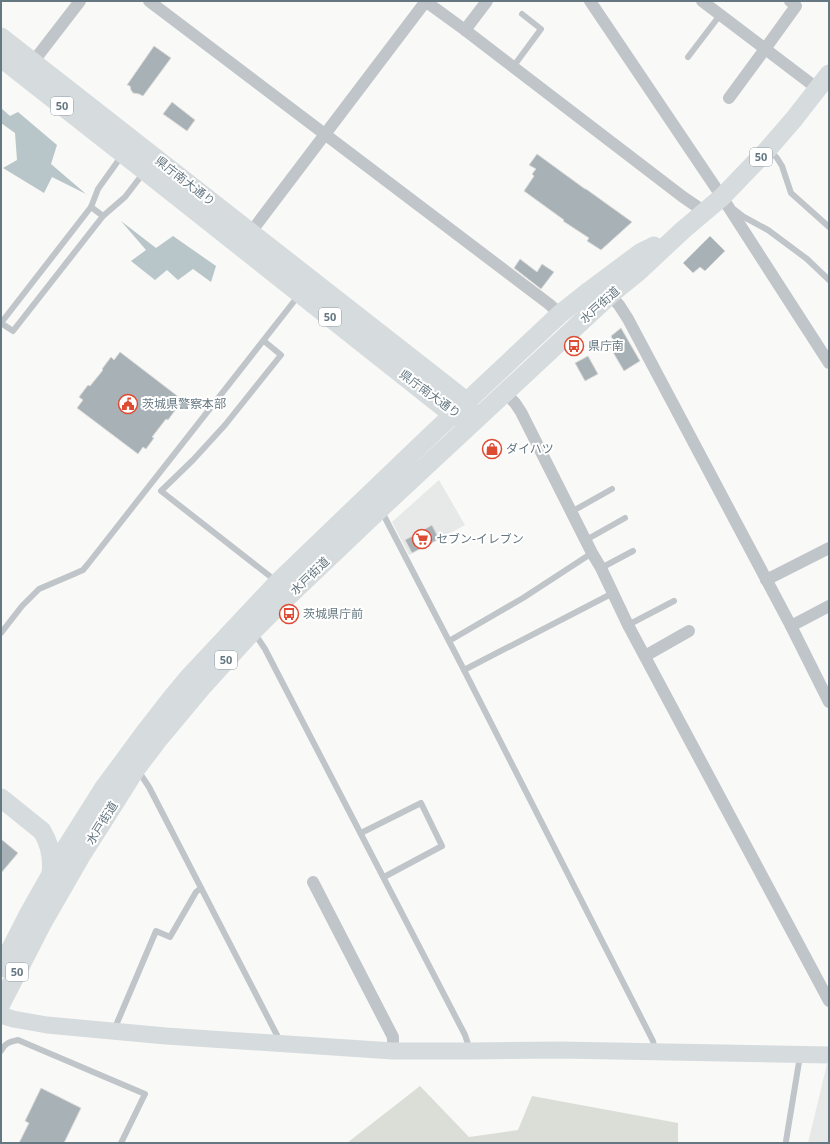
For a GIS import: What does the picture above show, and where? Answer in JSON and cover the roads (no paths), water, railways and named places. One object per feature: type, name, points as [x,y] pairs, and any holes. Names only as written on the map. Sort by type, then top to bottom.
[{"type":"main road","name":"県庁南大通り","points":[[1,37],[251,232],[460,408],[473,423]]},
{"type":"main road","name":"県庁南大通り","points":[[1,58],[300,294],[460,408]]},
{"type":"main road","name":"水戸街道","points":[[1,968],[28,915],[84,819],[126,758],[173,696],[261,611],[380,509],[610,295],[683,230],[705,212],[724,200],[824,82]]},
{"type":"main road","name":"水戸街道","points":[[1,1004],[43,922],[81,856],[136,769],[203,686],[253,631],[261,611],[278,582],[560,314],[640,253],[683,230]]},
{"type":"main road","points":[[1,798],[42,831],[48,842],[52,856],[51,875]]},
{"type":"main road","points":[[42,831],[62,831],[75,826],[84,819]]},
{"type":"street","points":[[33,62],[80,1]]},
{"type":"street","points":[[149,1],[549,304],[560,314]]},
{"type":"street","points":[[251,232],[326,135],[426,1],[682,197],[705,212]]},
{"type":"street","points":[[465,30],[487,1]]},
{"type":"street","points":[[590,1],[724,200],[829,362]]},
{"type":"street","points":[[702,1],[765,49],[824,82]]},
{"type":"street","points":[[728,98],[796,6],[790,1]]},
{"type":"street","points":[[610,295],[620,305],[628,318],[791,626],[829,702]]},
{"type":"street","points":[[505,392],[521,412],[592,554],[601,568],[628,625],[829,1002]]},
{"type":"street","points":[[766,580],[829,548]]},
{"type":"street","points":[[791,626],[829,606]]},
{"type":"street","points":[[645,656],[689,631]]},
{"type":"street","points":[[312,882],[393,1037],[393,1050]]},
{"type":"street","points":[[1,1015],[34,1024],[281,1044],[393,1050],[560,1050],[829,1055]]},
{"type":"lane","points":[[513,67],[541,29],[522,14]]},
{"type":"lane","points":[[688,57],[720,15]]},
{"type":"lane","points":[[768,149],[777,158],[782,166],[791,193],[829,227]]},
{"type":"lane","points":[[146,150],[145,171],[126,197],[103,216],[13,331],[2,323],[91,206],[98,188],[124,154],[146,150]]},
{"type":"lane","points":[[724,200],[744,217],[768,230],[807,259],[829,280]]},
{"type":"lane","points":[[91,206],[103,216]]},
{"type":"lane","points":[[1,633],[25,602],[39,589],[83,570],[264,342],[300,294]]},
{"type":"lane","points":[[264,342],[281,355],[225,425],[193,460],[161,491],[278,582]]},
{"type":"lane","points":[[571,512],[612,489]]},
{"type":"lane","points":[[380,509],[654,1041],[656,1052]]},
{"type":"lane","points":[[586,540],[625,518]]},
{"type":"lane","points":[[601,568],[633,550]]},
{"type":"lane","points":[[449,641],[523,598],[592,554]]},
{"type":"lane","points":[[464,670],[613,593]]},
{"type":"lane","points":[[628,625],[674,601]]},
{"type":"lane","points":[[253,631],[265,649],[384,877],[465,1035],[471,1051]]},
{"type":"lane","points":[[136,769],[149,787],[281,1044]]},
{"type":"lane","points":[[361,833],[421,803],[442,846],[384,877]]},
{"type":"lane","points":[[114,1031],[156,931],[170,937],[196,892],[202,888]]},
{"type":"lane","points":[[1,1051],[4,1044],[9,1041],[18,1040],[145,1094],[122,1143]]},
{"type":"lane","points":[[786,1141],[801,1055]]},
{"type":"place","name":"県庁南","points":[[574,346]]},
{"type":"place","name":"茨城県警察本部","points":[[128,404]]},
{"type":"place","name":"ダイハツ","points":[[492,449]]},
{"type":"place","name":"セブン-イレブン","points":[[422,539]]},
{"type":"place","name":"茨城県庁前","points":[[289,614]]}]
